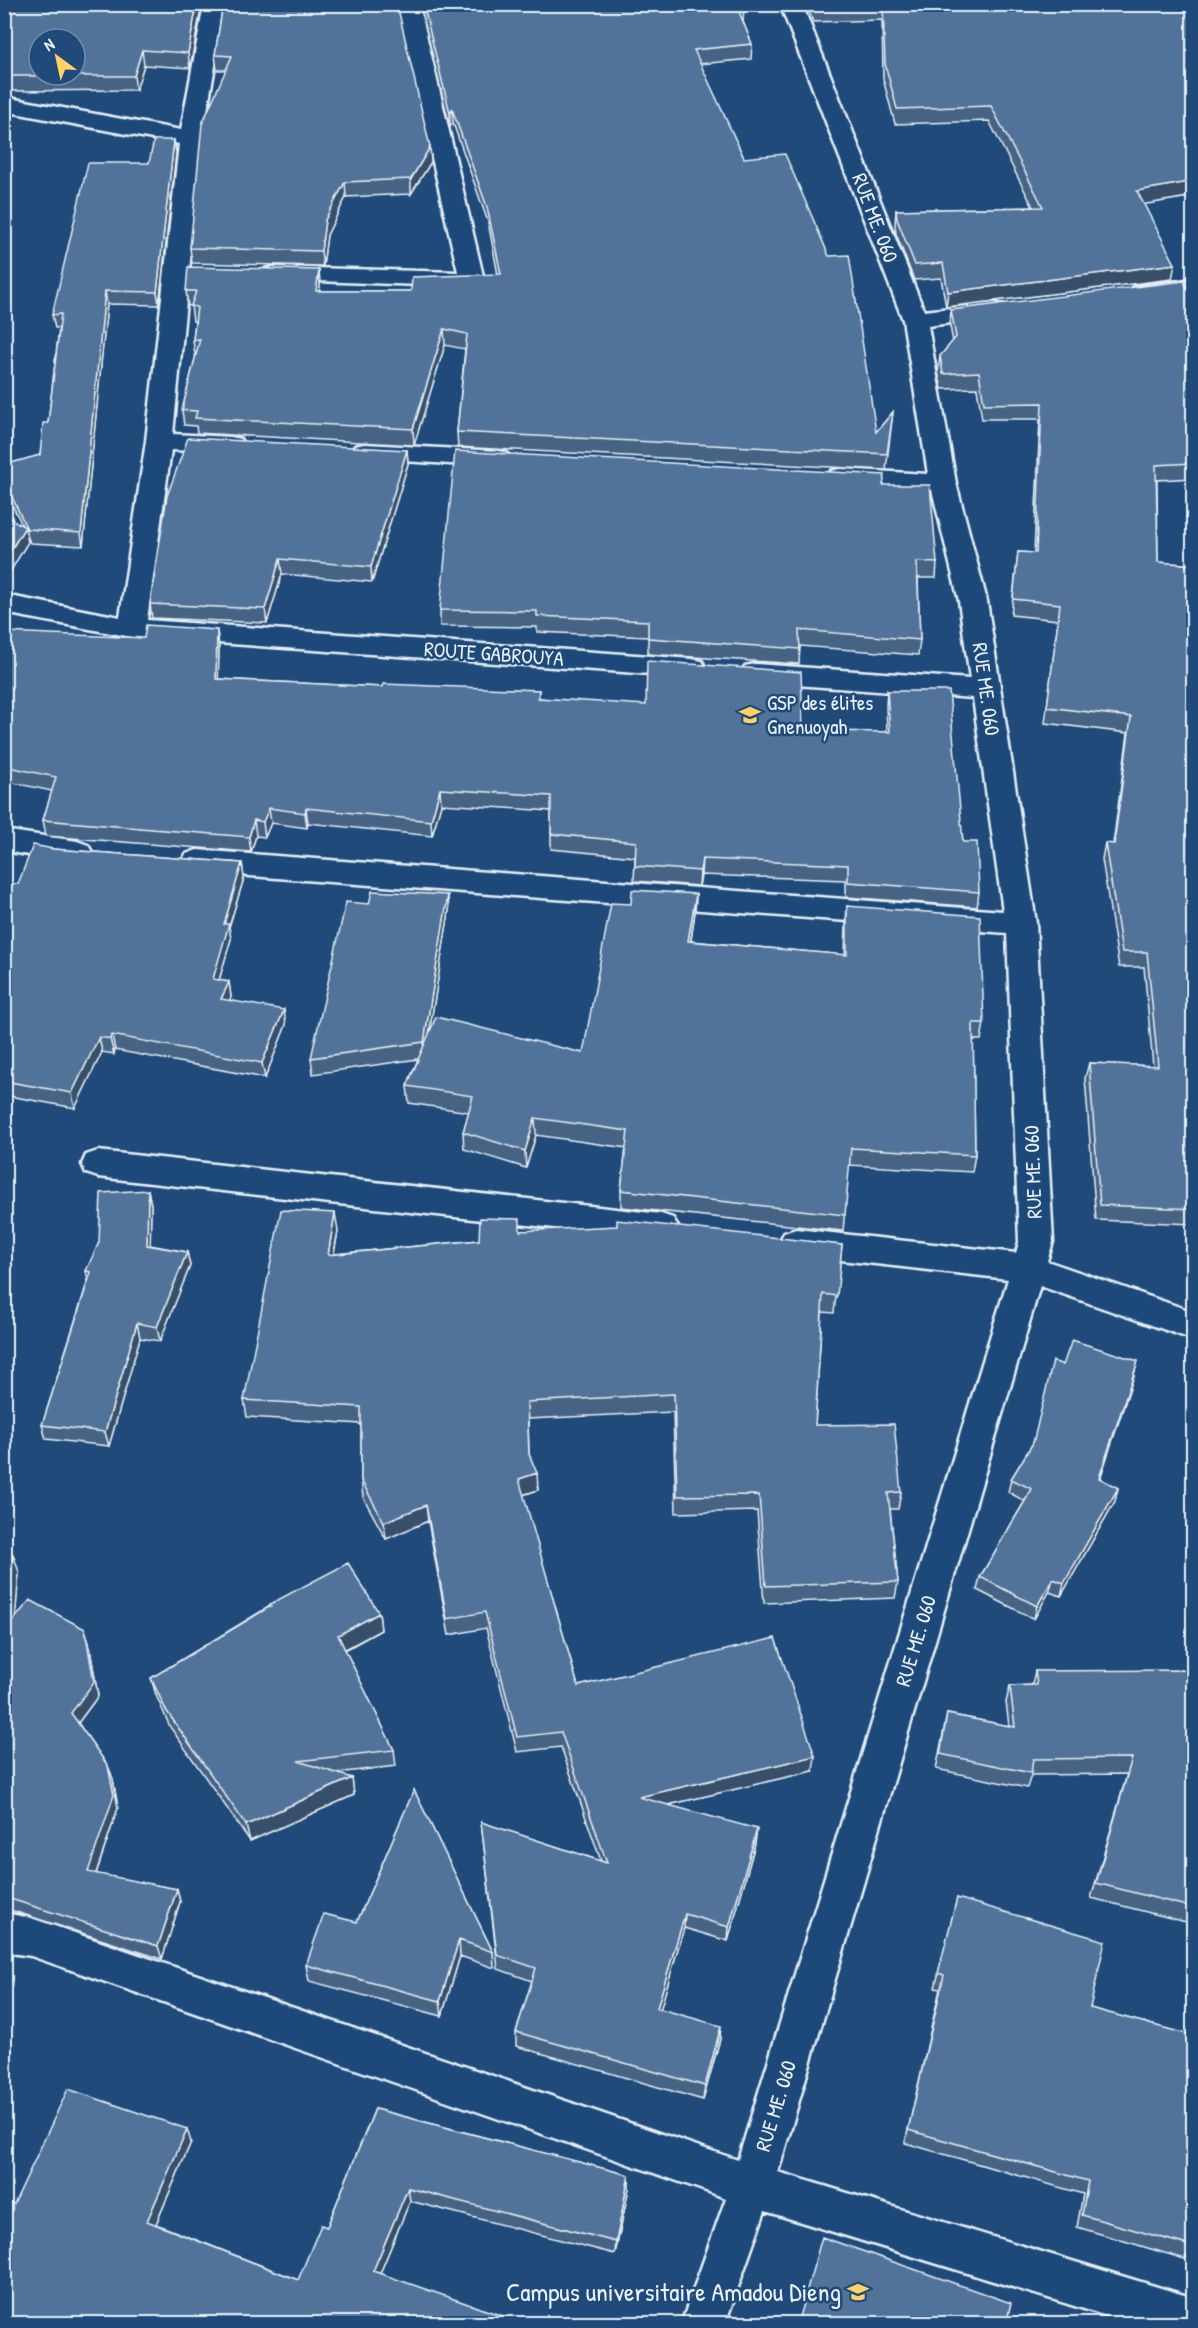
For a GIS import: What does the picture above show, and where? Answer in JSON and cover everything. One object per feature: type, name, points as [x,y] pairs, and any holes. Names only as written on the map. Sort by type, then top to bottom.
[{"type":"street","points":[[132,628],[159,441],[187,272],[191,139],[215,4]]},
{"type":"street","points":[[246,274],[472,280],[408,4]]},
{"type":"street","name":"RUE ME. 060","points":[[703,2324],[752,2186],[1036,1242],[1021,922],[973,601],[943,483],[915,320],[791,4]]},
{"type":"street","points":[[4,104],[191,139]]},
{"type":"street","points":[[1124,295],[1194,286]]},
{"type":"street","points":[[915,320],[1020,307]]},
{"type":"street","points":[[159,441],[254,446]]},
{"type":"street","points":[[337,450],[527,460]]},
{"type":"street","points":[[812,476],[943,483]]},
{"type":"street","name":"ROUTE GABROUYA","points":[[4,604],[132,628],[986,690]]},
{"type":"street","points":[[4,840],[57,851],[105,854]]},
{"type":"street","points":[[164,859],[1021,922]]},
{"type":"street","points":[[98,1164],[687,1230]]},
{"type":"street","points":[[769,1239],[1028,1268],[1194,1326]]},
{"type":"street","points":[[4,1932],[31,1937],[752,2186],[1194,2320]]},
{"type":"building","points":[[4,4],[197,4],[188,53],[142,50],[134,76],[87,76],[87,27],[27,27],[27,76],[4,76]]},
{"type":"building","points":[[223,4],[397,4],[430,147],[411,179],[345,182],[325,220],[321,251],[190,248],[202,124],[232,56],[215,55]]},
{"type":"building","points":[[423,4],[741,4],[744,9],[738,9],[752,44],[694,50],[744,158],[785,154],[829,256],[849,255],[876,432],[893,412],[887,454],[457,432],[467,334],[444,329],[413,429],[195,418],[197,411],[182,410],[200,339],[193,340],[197,307],[191,306],[196,291],[186,291],[188,267],[319,270],[316,291],[411,291],[412,277],[501,274],[487,207],[452,109],[450,113]]},
{"type":"building","points":[[813,4],[1194,4],[1194,181],[1137,191],[1175,264],[948,292],[943,263],[915,265],[897,219],[896,210],[1043,207],[991,106],[897,109],[885,64],[883,5],[814,7]]},
{"type":"building","points":[[154,140],[174,140],[157,292],[105,291],[81,533],[27,529],[4,480],[4,465],[40,455],[43,423],[48,423],[61,314],[52,315],[88,163],[149,163]]},
{"type":"building","points":[[1184,281],[1189,292],[1194,291],[1194,463],[1156,465],[1158,562],[1194,565],[1194,1209],[1100,1205],[1089,1063],[1158,1066],[1147,952],[1122,952],[1105,843],[1114,844],[1131,717],[1047,707],[1060,604],[1013,599],[1018,552],[1036,553],[1042,403],[984,404],[979,372],[943,374],[940,356],[956,337],[951,310]]},
{"type":"building","points":[[188,438],[407,450],[371,567],[280,559],[265,609],[150,604],[167,496]]},
{"type":"building","points":[[455,451],[885,475],[883,485],[930,485],[937,563],[917,562],[920,640],[799,630],[800,649],[648,638],[648,621],[537,616],[537,611],[440,610]]},
{"type":"building","points":[[4,515],[25,527],[4,561]]},
{"type":"building","points":[[146,625],[217,630],[216,679],[382,687],[383,684],[539,690],[538,698],[646,705],[647,661],[801,672],[803,731],[890,732],[887,691],[949,691],[963,842],[977,842],[979,892],[848,882],[848,865],[702,859],[700,871],[635,866],[636,842],[551,834],[551,796],[440,789],[431,821],[306,808],[305,813],[269,808],[263,822],[254,820],[249,837],[43,820],[56,777],[4,766],[4,632],[144,638]]},
{"type":"building","points":[[33,845],[53,849],[242,863],[224,924],[229,924],[213,979],[229,982],[221,999],[284,1010],[262,1063],[112,1035],[110,1039],[99,1037],[72,1093],[4,1081],[4,883],[18,884]]},
{"type":"building","points":[[632,890],[696,894],[688,941],[847,955],[847,906],[980,916],[984,1023],[973,1023],[975,1155],[851,1148],[845,1215],[621,1190],[628,1131],[535,1118],[525,1151],[463,1132],[473,1096],[407,1086],[436,1017],[583,1053],[611,903],[631,904]]},
{"type":"building","points":[[372,891],[448,895],[424,1042],[311,1058],[346,902],[369,904]]},
{"type":"building","points":[[148,1190],[147,1245],[187,1252],[157,1327],[137,1323],[105,1432],[42,1425],[91,1272],[86,1271],[99,1242],[101,1193]]},
{"type":"building","points":[[281,1210],[335,1213],[328,1255],[479,1240],[480,1218],[520,1219],[520,1231],[617,1226],[617,1220],[842,1245],[837,1296],[823,1294],[815,1425],[894,1424],[901,1492],[888,1493],[898,1582],[766,1586],[759,1495],[677,1496],[674,1394],[527,1402],[529,1454],[537,1473],[519,1479],[578,1686],[775,1638],[815,1756],[639,1797],[757,1829],[729,1927],[685,1914],[657,2008],[721,2026],[705,2086],[516,2032],[536,1968],[497,1955],[481,1822],[607,1863],[561,1732],[517,1737],[485,1612],[447,1619],[426,1505],[384,1522],[361,1480],[361,1407],[244,1400]]},
{"type":"building","points":[[1194,1227],[1194,1240],[1189,1240]]},
{"type":"building","points":[[1072,1340],[1138,1361],[1099,1478],[1118,1488],[1064,1583],[1053,1579],[1037,1606],[980,1577],[1032,1489],[1011,1479],[1033,1443],[1053,1361],[1063,1365]]},
{"type":"building","points":[[13,1554],[8,1616],[4,1616],[4,1555]]},
{"type":"building","points":[[348,1563],[379,1613],[338,1635],[394,1750],[298,1761],[352,1778],[246,1825],[166,1710],[151,1678],[271,1606],[270,1604]]},
{"type":"building","points":[[30,1600],[85,1629],[94,1682],[71,1713],[108,1766],[114,1795],[88,1872],[177,1889],[158,1946],[4,1897],[4,1632]]},
{"type":"building","points":[[1188,1670],[1194,1701],[1194,1908],[1096,1883],[1132,1758],[1033,1759],[1031,1773],[940,1754],[947,1714],[1015,1727],[1010,1686],[1037,1685],[1035,1671]]},
{"type":"building","points":[[414,1790],[493,1952],[459,1940],[440,2001],[306,1965],[324,1914],[357,1922]]},
{"type":"building","points":[[957,1898],[1105,1941],[1090,2008],[1194,2036],[1194,2245],[1082,2215],[1088,2181],[908,2130],[944,1975],[938,1973]]},
{"type":"building","points":[[68,2089],[187,2129],[147,2221],[298,2280],[321,2225],[327,2227],[375,2109],[629,2175],[616,2242],[408,2188],[373,2271],[526,2324],[4,2324],[4,2201],[14,2204]]},
{"type":"building","points":[[822,2237],[1011,2303],[1006,2324],[797,2324]]},
{"type":"place","name":"GSP des élites Gnenuoyah","points":[[750,715]]},
{"type":"place","name":"Campus universitaire Amadou Dieng","points":[[858,2292]]}]
